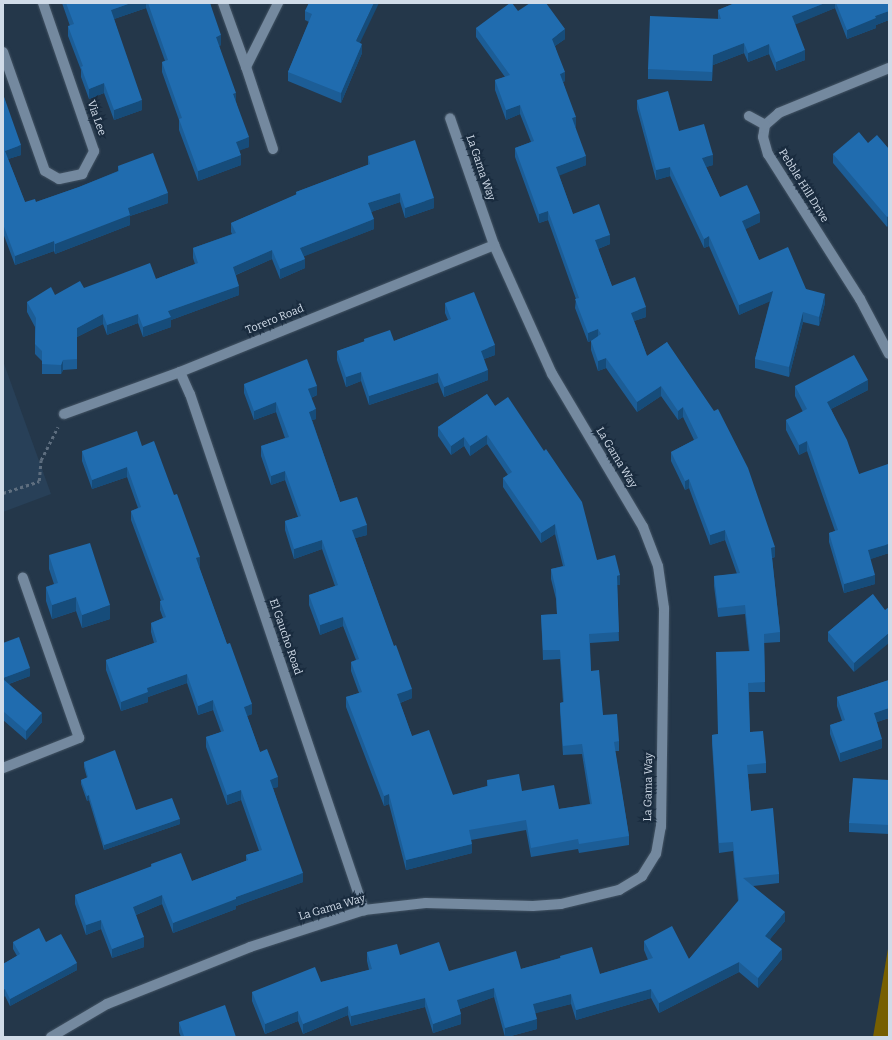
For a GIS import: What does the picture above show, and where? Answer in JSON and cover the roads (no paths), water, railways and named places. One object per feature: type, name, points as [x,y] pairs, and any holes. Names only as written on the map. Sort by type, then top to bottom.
[{"type":"street","name":"Via Lee","points":[[3,52],[45,171],[59,179],[82,174],[94,151],[43,3]]},
{"type":"street","points":[[223,3],[246,66],[273,149]]},
{"type":"street","points":[[246,66],[278,3]]},
{"type":"street","points":[[749,116],[766,125],[779,113],[889,68]]},
{"type":"street","name":"La Gama Way","points":[[51,1037],[106,1004],[250,947],[364,910],[426,903],[533,906],[561,904],[619,890],[642,876],[656,854],[661,827],[664,608],[658,566],[643,527],[552,374],[494,245],[450,118]]},
{"type":"street","name":"Pebble Hill Drive","points":[[766,125],[763,136],[768,154],[860,299],[889,354]]},
{"type":"street","name":"Torero Road","points":[[64,414],[180,372],[494,245]]},
{"type":"street","name":"El Gaucho Road","points":[[180,372],[190,394],[364,910]]},
{"type":"street","points":[[3,768],[79,738],[23,578]]}]
